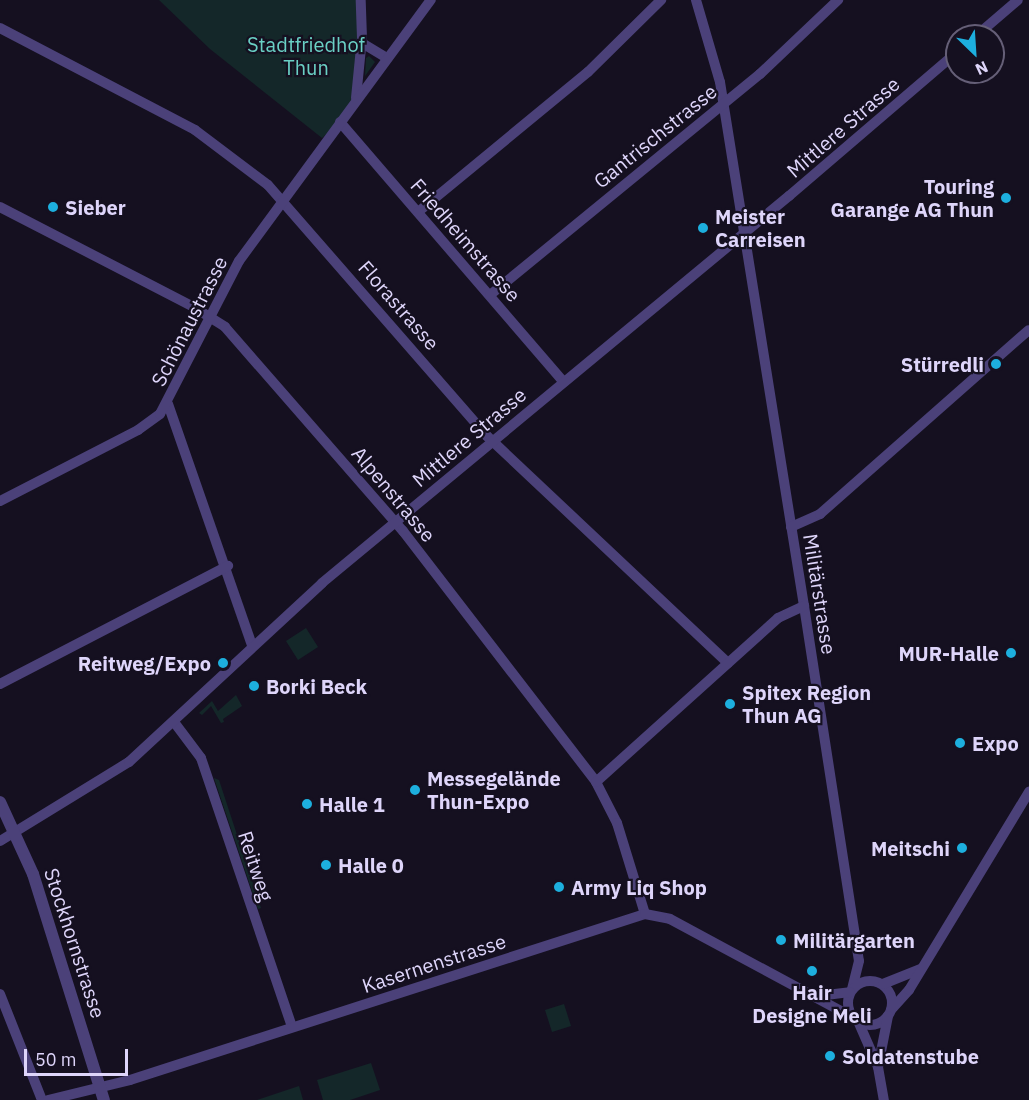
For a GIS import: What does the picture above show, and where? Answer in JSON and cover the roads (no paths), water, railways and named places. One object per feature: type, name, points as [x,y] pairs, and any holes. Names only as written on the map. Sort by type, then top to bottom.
[{"type":"street","name":"Schönaustrasse","points":[[252,645],[228,566],[168,404],[208,314],[239,261],[356,98],[362,43],[361,0]]},
{"type":"street","points":[[356,98],[431,0]]},
{"type":"street","points":[[418,212],[588,72],[661,0]]},
{"type":"street","name":"Militärstrasse","points":[[696,0],[713,51],[723,104],[860,961],[851,990]]},
{"type":"street","name":"Gantrischstrasse","points":[[490,295],[723,104],[838,0]]},
{"type":"street","points":[[990,24],[1018,0]]},
{"type":"street","name":"Florastrasse","points":[[0,28],[195,130],[234,157],[284,200],[493,441],[728,663]]},
{"type":"street","points":[[362,43],[387,58]]},
{"type":"street","name":"Mittlere Strasse","points":[[0,841],[129,762],[174,723],[252,645],[395,522],[745,233],[945,62]]},
{"type":"street","name":"Friedheimstrasse","points":[[340,122],[564,382]]},
{"type":"street","name":"Alpenstrasse","points":[[0,207],[208,314],[225,327],[395,522],[596,782],[617,823],[645,914]]},
{"type":"street","points":[[791,527],[820,514],[1029,330]]},
{"type":"street","points":[[0,501],[144,426],[168,404]]},
{"type":"street","points":[[0,684],[228,566]]},
{"type":"street","points":[[596,782],[778,618],[804,606]]},
{"type":"street","name":"Reitweg","points":[[174,723],[201,758],[292,1027]]},
{"type":"street","points":[[645,914],[670,919],[818,996],[855,1019],[873,1024],[889,1013],[920,969],[1029,792]]},
{"type":"street","name":"Stockhornstrasse","points":[[0,802],[16,833],[40,897],[104,1100]]},
{"type":"street","name":"Kasernenstrasse","points":[[48,1100],[130,1080],[645,914]]},
{"type":"street","name":"Militärstrasse","points":[[860,961],[879,983]]},
{"type":"street","points":[[818,996],[851,990],[863,981],[879,983],[920,969]]},
{"type":"street","points":[[878,1067],[889,1013],[890,994],[879,983]]},
{"type":"street","points":[[851,990],[848,1005],[878,1067],[884,1100]]},
{"type":"street","points":[[0,994],[42,1100]]},
{"type":"place","name":"Touring Garange AG Thun","points":[[1006,198]]},
{"type":"place","name":"Sieber","points":[[53,207]]},
{"type":"place","name":"Meister Carreisen","points":[[703,228]]},
{"type":"place","name":"Stürredli","points":[[996,364]]},
{"type":"place","name":"MUR-Halle","points":[[1011,653]]},
{"type":"place","name":"Reitweg/Expo","points":[[223,663]]},
{"type":"place","name":"Borki Beck","points":[[254,686]]},
{"type":"place","name":"Spitex Region Thun AG","points":[[730,704]]},
{"type":"place","name":"Expo","points":[[960,743]]},
{"type":"place","name":"Messegelände Thun-Expo","points":[[415,790]]},
{"type":"place","name":"Halle 1","points":[[307,804]]},
{"type":"place","name":"Meitschi","points":[[962,848]]},
{"type":"place","name":"Halle 0","points":[[326,865]]},
{"type":"place","name":"Army Liq Shop","points":[[559,887]]},
{"type":"place","name":"Militärgarten","points":[[781,940]]},
{"type":"place","name":"Hair Designe Meli","points":[[812,971]]},
{"type":"place","name":"Soldatenstube","points":[[830,1056]]},
{"type":"park label","name":"Stadtfriedhof Thun","points":[[306,56]]}]
